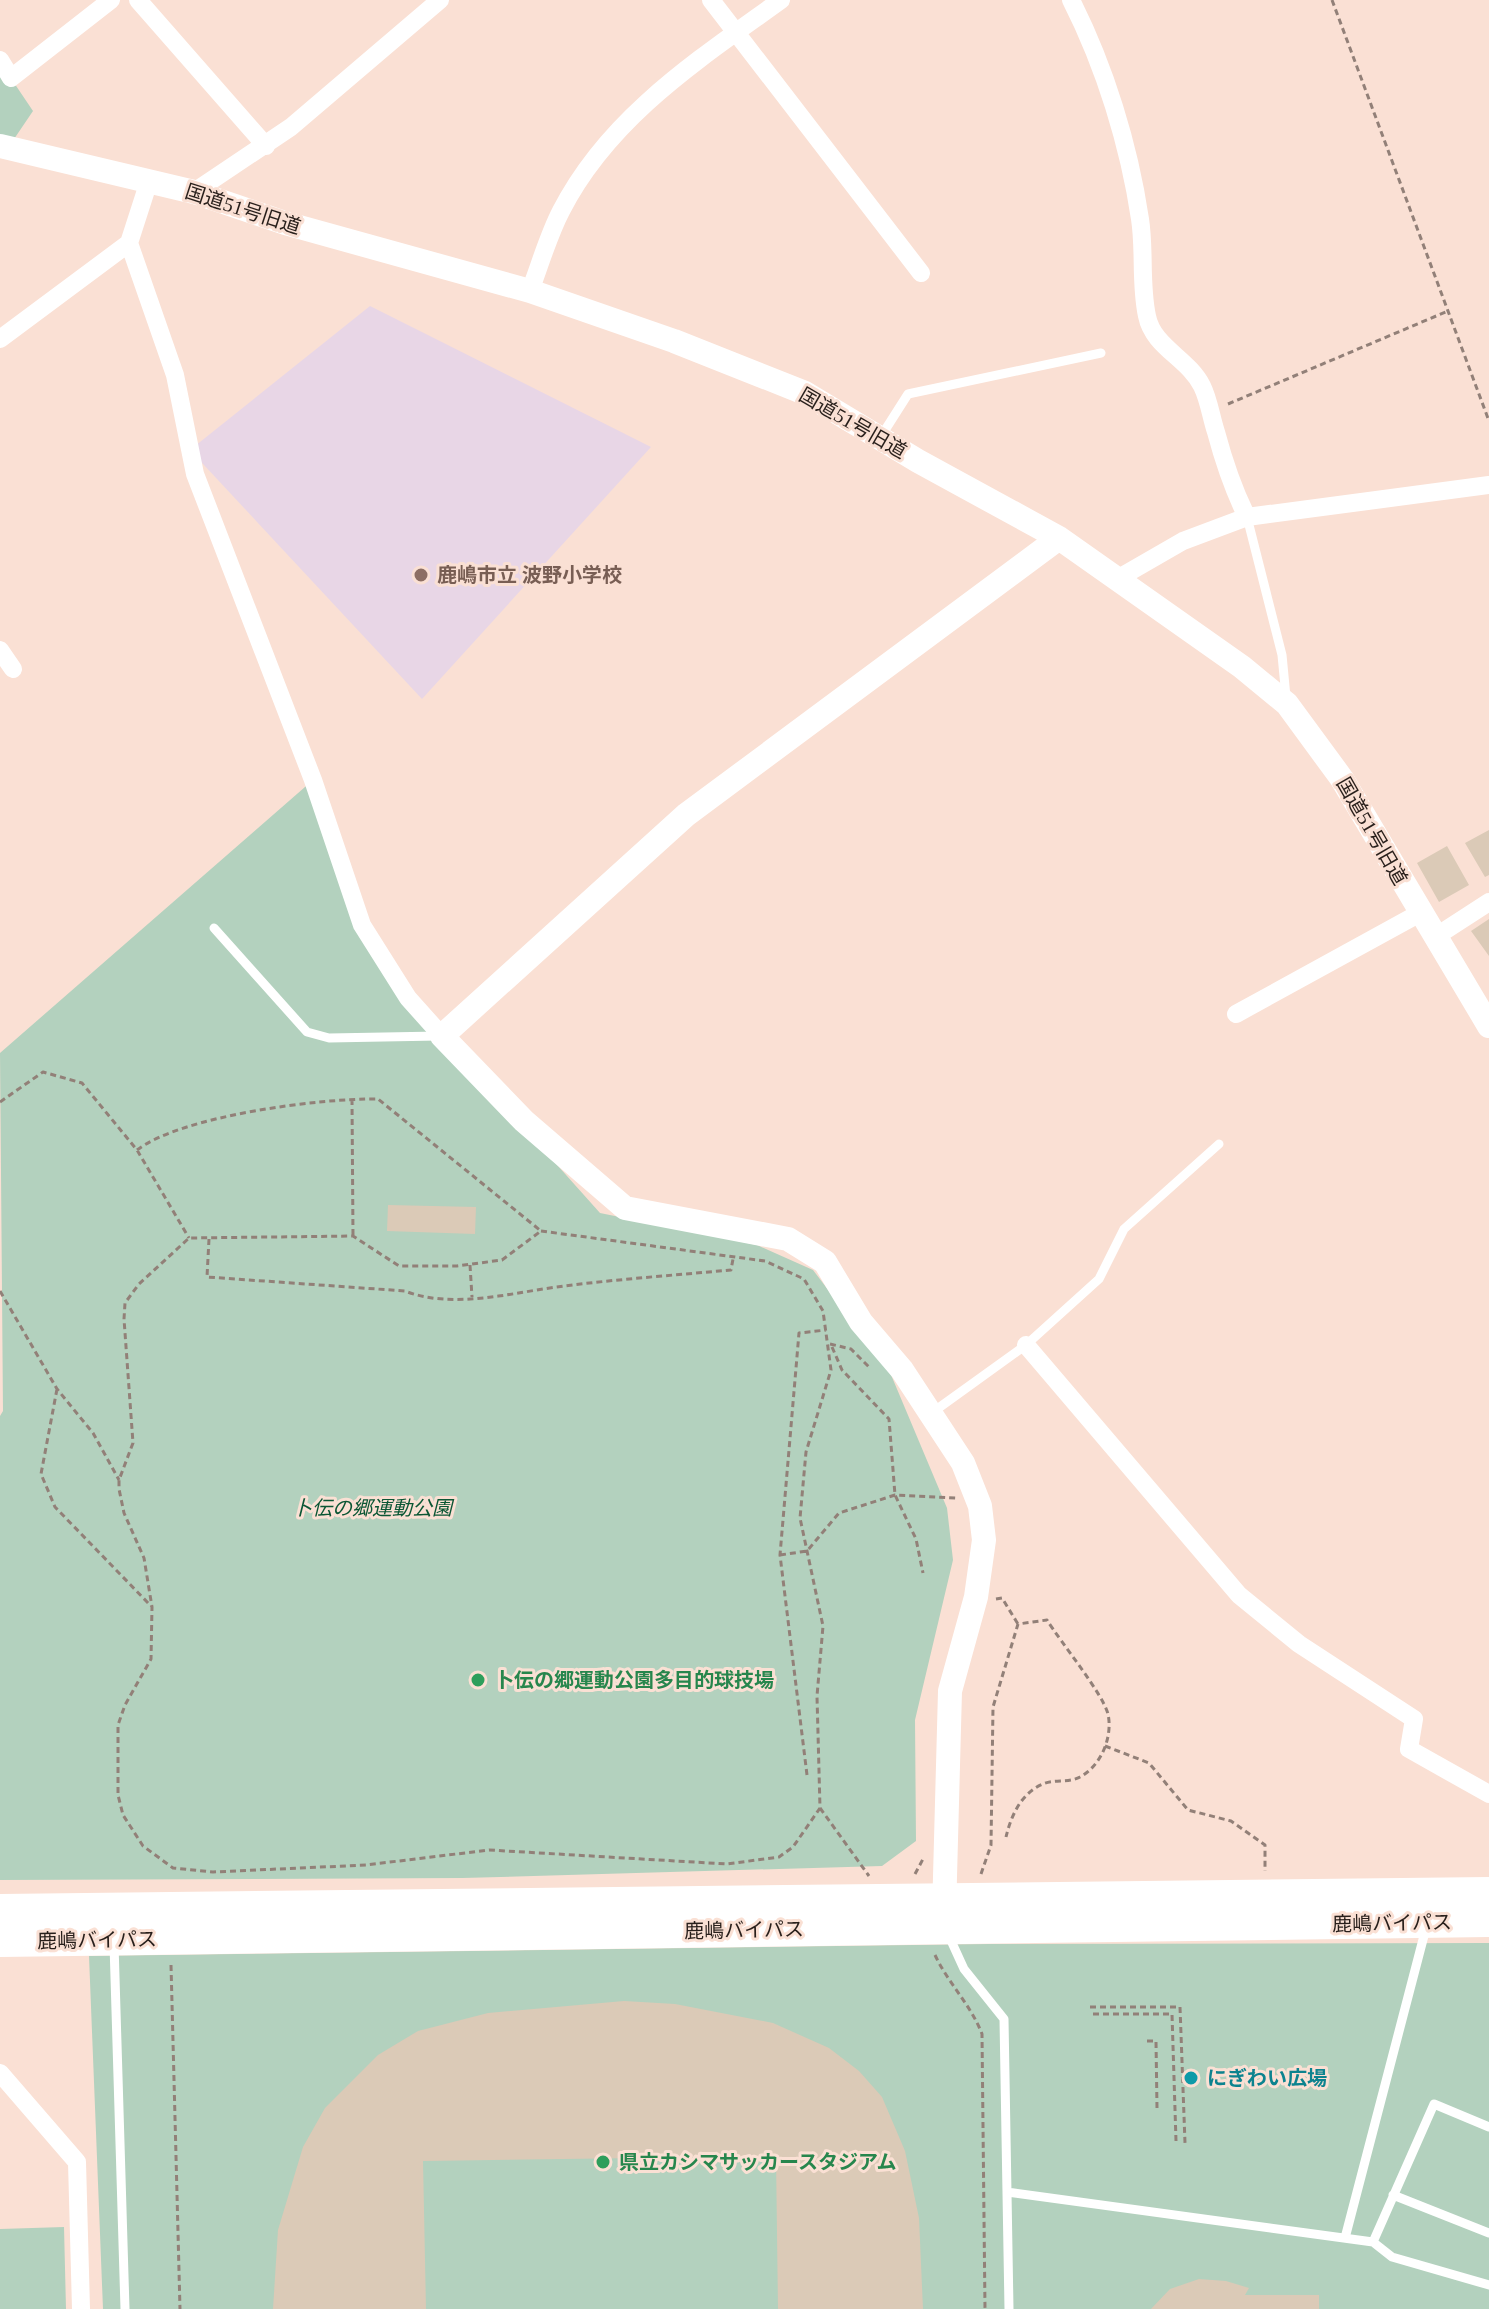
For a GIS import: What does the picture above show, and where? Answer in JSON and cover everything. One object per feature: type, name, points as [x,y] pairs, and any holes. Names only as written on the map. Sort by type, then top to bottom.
[{"type":"highway","name":"鹿嶋バイパス","points":[[0,1910],[115,1908],[940,1925],[1489,1893]]},
{"type":"highway","name":"鹿嶋バイパス","points":[[0,1941],[940,1925],[1489,1921]]},
{"type":"street","points":[[0,60],[11,78],[111,0]]},
{"type":"street","points":[[138,0],[266,146]]},
{"type":"street","points":[[194,192],[266,146],[440,0]]},
{"type":"street","points":[[711,0],[738,31],[921,273]]},
{"type":"street","points":[[530,291],[561,210],[608,141],[652,95],[781,0]]},
{"type":"street","points":[[1071,0],[1089,35],[1118,122],[1141,221],[1140,274],[1147,319],[1155,337],[1192,369],[1203,388],[1231,485],[1247,517]]},
{"type":"street","name":"国道51号旧道","points":[[0,146],[194,192],[285,223],[530,291],[674,341],[805,393],[1059,538],[1242,667],[1287,704],[1342,779],[1489,1026]]},
{"type":"street","points":[[0,339],[129,243],[149,181]]},
{"type":"street","points":[[129,243],[175,375],[195,474],[313,780],[362,925],[408,998],[524,1121],[625,1208],[788,1239],[825,1262],[861,1322],[902,1370],[963,1463],[980,1506],[984,1540],[976,1597],[950,1691],[940,1925]]},
{"type":"street","points":[[1117,579],[1183,541],[1247,517],[1489,485]]},
{"type":"street","points":[[442,1036],[686,815],[1059,538]]},
{"type":"street","points":[[0,650],[13,669]]},
{"type":"street","points":[[1435,937],[1489,902]]},
{"type":"street","points":[[1236,1014],[1420,913]]},
{"type":"street","points":[[1026,1345],[1239,1595],[1299,1644],[1414,1719],[1409,1749],[1489,1794]]},
{"type":"street","points":[[0,2073],[77,2162],[81,2309]]},
{"type":"lane","points":[[880,438],[908,394],[1101,353]]},
{"type":"lane","points":[[1247,517],[1282,655],[1287,704]]},
{"type":"lane","points":[[214,928],[307,1032],[329,1038],[442,1036]]},
{"type":"lane","points":[[932,1412],[1026,1345],[1099,1279],[1124,1229],[1219,1144]]},
{"type":"lane","points":[[115,1908],[125,2309]]},
{"type":"lane","points":[[1345,2238],[1422,1936],[1428,1923]]},
{"type":"lane","points":[[940,1925],[964,1969],[1004,2019],[1009,2309]]},
{"type":"lane","points":[[1373,2242],[1434,2104],[1489,2127]]},
{"type":"lane","points":[[1007,2192],[1373,2242],[1392,2257],[1489,2285]]},
{"type":"lane","points":[[1393,2195],[1489,2233]]},
{"type":"path","points":[[1332,0],[1489,421]]},
{"type":"path","points":[[1210,412],[1448,311]]},
{"type":"path","points":[[1482,401],[1489,398]]},
{"type":"path","points":[[0,1102],[43,1072],[82,1083],[137,1150],[189,1238]]},
{"type":"path","points":[[352,1099],[353,1236]]},
{"type":"path","points":[[137,1150],[155,1137],[280,1106],[378,1099],[541,1231],[765,1261],[804,1279],[823,1311],[830,1344],[831,1370],[806,1452],[800,1518],[823,1626],[817,1696],[820,1808],[873,1881],[858,1881]]},
{"type":"path","points":[[119,1480],[133,1443],[127,1395],[125,1303],[139,1284],[189,1238],[353,1236],[399,1266],[502,1260],[541,1231]]},
{"type":"path","points":[[209,1239],[207,1277],[405,1291],[426,1299],[731,1270],[733,1258]]},
{"type":"path","points":[[470,1264],[472,1297]]},
{"type":"path","points":[[0,1291],[57,1389],[93,1433],[119,1480],[124,1513],[144,1558],[152,1607],[151,1659],[125,1705],[118,1725],[118,1795],[123,1815],[143,1846],[173,1868],[213,1872],[338,1867],[489,1850],[620,1859],[754,1862],[779,1857],[793,1847],[820,1808]]},
{"type":"path","points":[[807,1775],[780,1555],[799,1333],[827,1330]]},
{"type":"path","points":[[830,1344],[851,1349],[872,1370]]},
{"type":"path","points":[[830,1344],[842,1370],[889,1419],[895,1495],[916,1539],[923,1573]]},
{"type":"path","points":[[57,1389],[41,1474],[55,1507],[152,1607]]},
{"type":"path","points":[[780,1555],[807,1551],[839,1513],[895,1495],[957,1498],[950,1484]]},
{"type":"path","points":[[981,1874],[991,1845],[993,1707],[1018,1624],[1002,1598],[988,1599]]},
{"type":"path","points":[[1006,1837],[1012,1812],[1025,1798],[1042,1784],[1079,1778],[1101,1758],[1109,1736],[1108,1712],[1047,1620],[1018,1624]]},
{"type":"path","points":[[1105,1746],[1149,1763],[1188,1810],[1231,1821],[1265,1845],[1265,1879]]},
{"type":"path","points":[[905,1878],[914,1877],[926,1853]]},
{"type":"path","points":[[940,1925],[946,1979],[976,2018],[982,2034],[985,2309]]},
{"type":"path","points":[[171,1964],[180,2309]]},
{"type":"path","points":[[1090,2007],[1180,2007],[1185,2143]]},
{"type":"path","points":[[1093,2014],[1172,2014],[1176,2141]]},
{"type":"path","points":[[1147,2041],[1156,2041],[1157,2108]]},
{"type":"shaded area","name":"鹿嶋市立 波野小学校","points":[[370,306],[651,447],[422,699],[190,450]]},
{"type":"green space","points":[[0,62],[33,111],[12,142],[0,139]]},
{"type":"green space","name":"卜伝の郷運動公園","points":[[313,780],[362,925],[408,998],[600,1213],[757,1245],[813,1270],[889,1370],[947,1508],[953,1560],[915,1720],[916,1841],[882,1866],[462,1878],[0,1880],[0,1416],[3,1411],[0,1053]]},
{"type":"green space","points":[[1489,1943],[1489,2309],[103,2309],[89,1956],[989,1944]]},
{"type":"green space","points":[[64,2227],[66,2309],[0,2309],[0,2229]]},
{"type":"building","points":[[1489,830],[1489,875],[1485,877],[1465,843]]},
{"type":"building","points":[[1447,846],[1469,885],[1439,902],[1417,863]]},
{"type":"building","points":[[1489,919],[1489,956],[1471,931]]},
{"type":"building","points":[[388,1205],[476,1207],[475,1234],[387,1231]]},
{"type":"building","name":"県立カシマサッカースタジアム","points":[[624,2001],[675,2004],[773,2023],[829,2048],[859,2071],[882,2097],[905,2151],[919,2218],[923,2309],[778,2309],[776,2156],[423,2161],[426,2309],[273,2309],[278,2230],[303,2147],[325,2108],[378,2055],[418,2031],[488,2013]]},
{"type":"building","points":[[1199,2279],[1226,2281],[1249,2288],[1245,2295],[1319,2295],[1319,2309],[1151,2309],[1170,2289]]},
{"type":"place","name":"鹿嶋市立 波野小学校","points":[[421,575]]},
{"type":"place","name":"卜伝の郷運動公園多目的球技場","points":[[478,1680]]},
{"type":"place","name":"にぎわい広場","points":[[1191,2078]]},
{"type":"place","name":"県立カシマサッカースタジアム","points":[[603,2162]]}]
